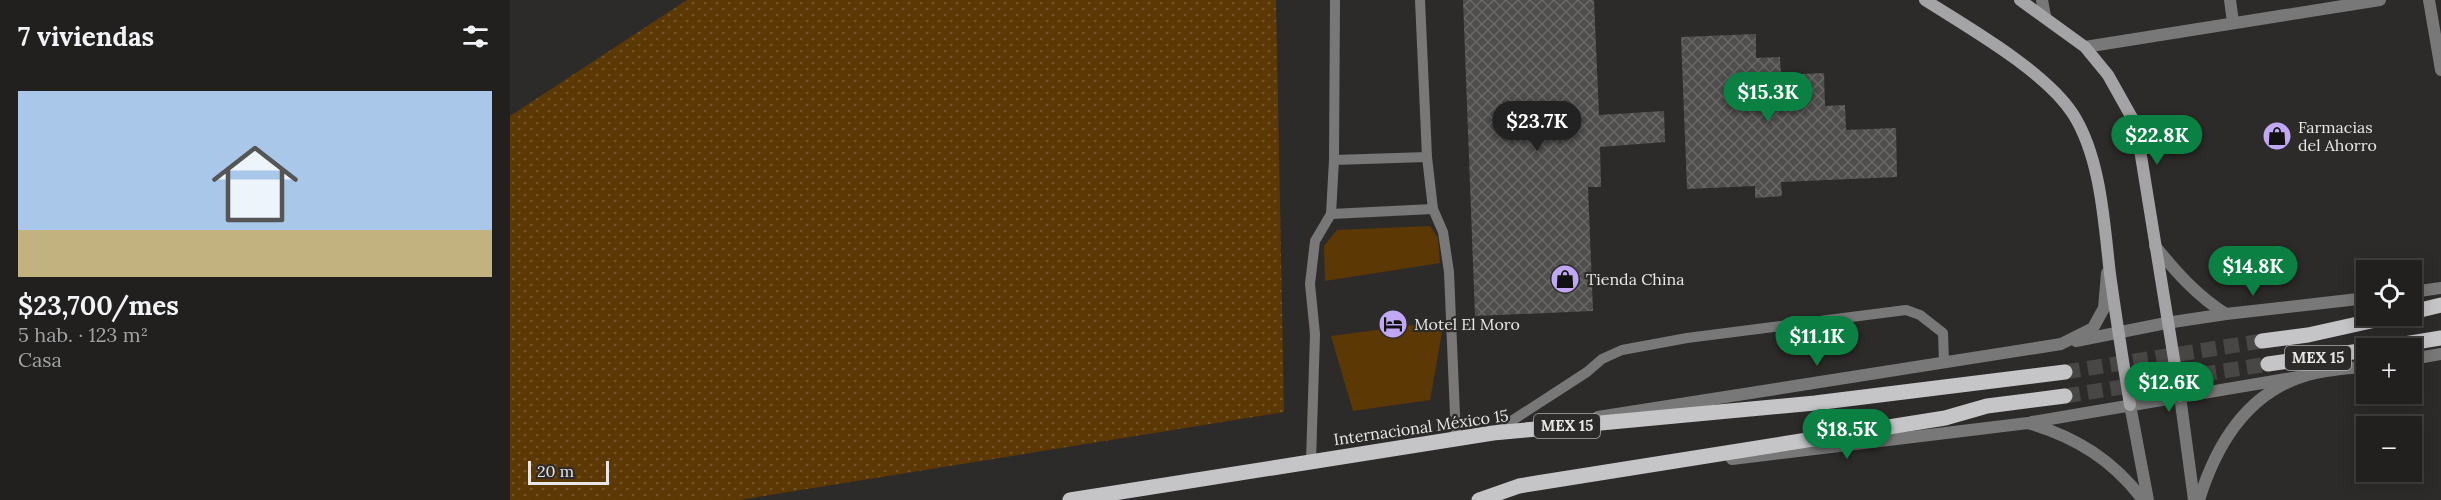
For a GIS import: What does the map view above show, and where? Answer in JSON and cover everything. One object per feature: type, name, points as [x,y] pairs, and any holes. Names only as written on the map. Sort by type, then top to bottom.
[{"type":"main road","points":[[1925,0],[2045,82],[2073,113],[2084,136],[2098,183],[2130,405]]},
{"type":"main road","points":[[2020,0],[2085,47],[2108,75],[2136,125],[2166,323],[2180,396]]},
{"type":"main road","points":[[2422,309],[2441,304]]},
{"type":"main road","name":"MEX 15","points":[[2262,341],[2308,335],[2356,324]]},
{"type":"main road","points":[[2422,341],[2441,338]]},
{"type":"main road","name":"MEX 15","points":[[2268,364],[2356,352]]},
{"type":"main road","name":"Internacional México 15","points":[[1070,500],[1493,433],[1815,403],[2065,372]]},
{"type":"main road","points":[[1479,500],[1519,486],[1933,419],[1987,406],[2065,396]]},
{"type":"street","points":[[2042,0],[2045,16]]},
{"type":"street","points":[[2230,0],[2233,22]]},
{"type":"street","points":[[2085,47],[2380,0]]},
{"type":"street","points":[[2429,0],[2441,70]]},
{"type":"street","points":[[2155,246],[2183,280],[2208,303],[2226,314]]},
{"type":"street","points":[[2061,344],[2093,328],[2104,308],[2109,260]]},
{"type":"street","points":[[2422,291],[2441,288]]},
{"type":"street","points":[[1493,433],[2061,344],[2166,323],[2356,299]]},
{"type":"street","points":[[2422,357],[2441,354]]},
{"type":"street","points":[[1537,483],[2028,423],[2356,368]]},
{"type":"street","points":[[2199,500],[2215,456],[2229,432],[2269,391],[2304,376]]},
{"type":"street","points":[[2180,396],[2194,500]]},
{"type":"street","points":[[2130,405],[2146,500]]},
{"type":"street","points":[[2028,423],[2056,431],[2083,444],[2122,473],[2146,500]]},
{"type":"lane","points":[[1311,461],[1315,334],[1310,284],[1315,241],[1330,214],[1334,160],[1335,0]]},
{"type":"lane","points":[[1420,0],[1427,157],[1433,208],[1443,232],[1449,272],[1456,439]]},
{"type":"lane","points":[[1334,160],[1427,157]]},
{"type":"lane","points":[[1330,214],[1433,208]]},
{"type":"lane","points":[[1493,433],[1587,372],[1602,359],[1622,350],[1670,340],[1906,310],[1920,315],[1943,333],[1944,362]]},
{"type":"shaded area","points":[[687,0],[1276,0],[1284,412],[739,500],[510,500],[510,116]]},
{"type":"shaded area","points":[[1430,226],[1438,238],[1440,263],[1325,281],[1324,246],[1337,230]]},
{"type":"shaded area","points":[[1444,321],[1430,400],[1353,411],[1331,336]]},
{"type":"building","points":[[1463,0],[1594,0],[1599,115],[1664,111],[1665,142],[1600,147],[1601,187],[1588,187],[1593,311],[1475,316]]},
{"type":"building","points":[[1756,34],[1756,58],[1780,57],[1781,75],[1824,73],[1825,106],[1845,105],[1846,130],[1896,128],[1897,177],[1781,182],[1782,196],[1755,198],[1755,186],[1687,189],[1681,37]]},
{"type":"tunnel","points":[[2065,372],[2262,341]]},
{"type":"tunnel","points":[[2065,396],[2268,364]]},
{"type":"place","name":"Farmacias del Ahorro","points":[[2277,136]]},
{"type":"place","name":"Tienda China","points":[[1565,279]]},
{"type":"place","name":"Motel El Moro","points":[[1393,324]]}]
